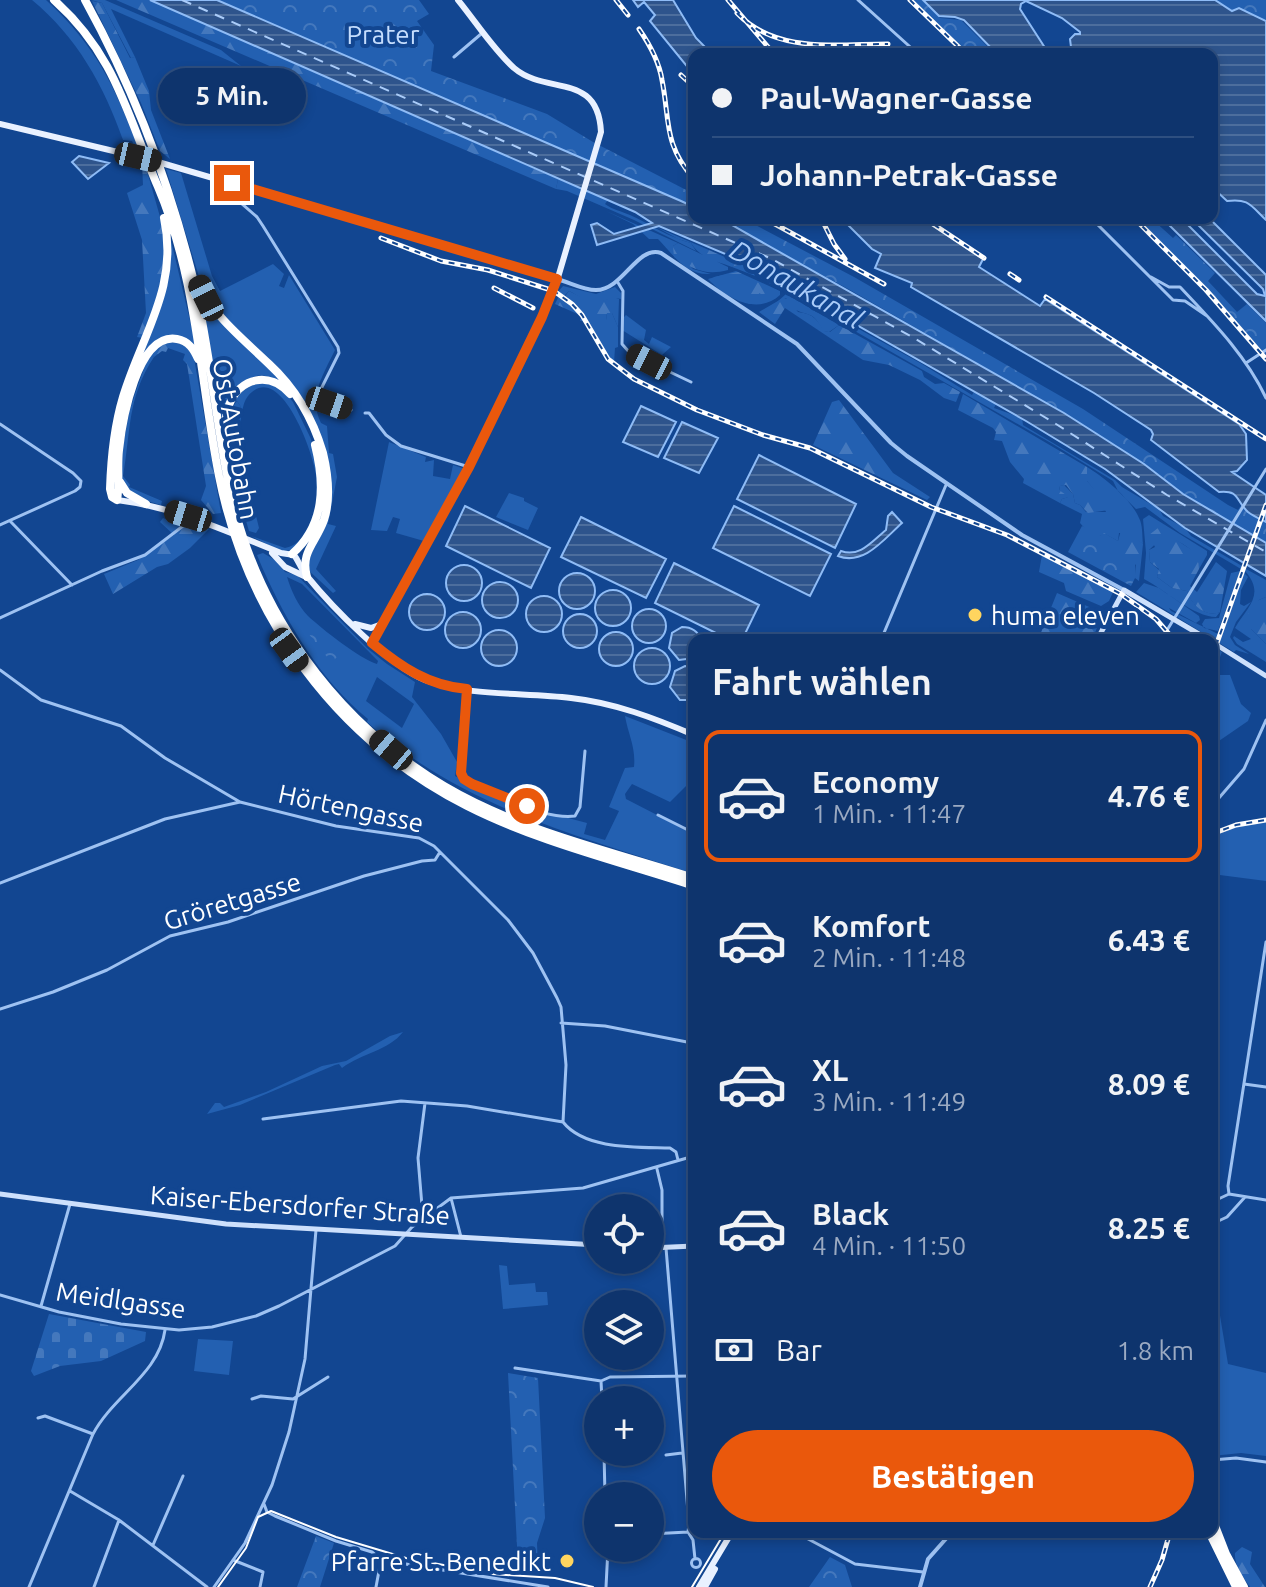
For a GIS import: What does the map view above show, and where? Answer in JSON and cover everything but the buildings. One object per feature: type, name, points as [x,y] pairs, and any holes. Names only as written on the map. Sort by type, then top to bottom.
[{"type":"highway","points":[[54,0],[104,59],[148,147]]},
{"type":"highway","points":[[86,2],[125,80],[157,172]]},
{"type":"highway","name":"Ost Autobahn","points":[[157,172],[158,186],[187,283],[216,458],[242,560],[289,650],[326,692]]},
{"type":"highway","name":"Ost Autobahn","points":[[157,172],[187,255],[204,327],[224,458],[238,522],[273,607],[326,692]]},
{"type":"highway","points":[[158,186],[168,241],[167,278],[126,386],[117,421],[111,456],[112,497],[117,500],[121,435],[129,397],[139,369],[152,348],[165,340],[183,341],[194,350],[203,371]]},
{"type":"highway","points":[[187,255],[197,281],[215,312],[289,385],[312,423],[325,462],[328,490],[325,517],[304,560],[307,577]]},
{"type":"highway","points":[[224,458],[226,418],[237,391],[260,379],[277,382],[285,388],[309,429],[322,481],[322,497],[315,525],[292,560]]},
{"type":"highway","points":[[118,477],[127,493],[146,504]]},
{"type":"highway","points":[[292,560],[314,541]]},
{"type":"highway","points":[[326,692],[413,775],[469,807],[532,833],[688,884]]},
{"type":"highway","points":[[351,719],[417,769],[472,801],[534,826],[688,876]]},
{"type":"highway","points":[[1218,1533],[1244,1587]]},
{"type":"highway","points":[[1212,1538],[1236,1587]]},
{"type":"main road","points":[[372,643],[469,467],[542,317],[557,279],[599,141],[598,113],[583,93],[567,85],[538,81],[521,73],[458,0]]},
{"type":"main road","points":[[0,124],[217,178],[557,279]]},
{"type":"main road","points":[[117,500],[146,504],[212,525],[292,560],[372,643],[424,680],[467,689],[593,701],[632,711],[688,733]]},
{"type":"main road","points":[[1101,634],[1124,590],[1198,634]]},
{"type":"main road","points":[[352,623],[371,628],[382,624]]},
{"type":"main road","points":[[1218,646],[1266,676]]},
{"type":"main road","name":"Kaiser-Ebersdorfer Straße","points":[[0,1194],[226,1224],[584,1244]]},
{"type":"main road","points":[[664,1248],[688,1246]]},
{"type":"main road","points":[[702,1587],[731,1538]]},
{"type":"street","points":[[858,0],[911,48]]},
{"type":"street","points":[[454,57],[484,32]]},
{"type":"street","points":[[217,178],[218,183],[257,217],[338,347],[339,353],[318,395],[321,400],[351,410]]},
{"type":"street","points":[[1097,224],[1175,301],[1192,304],[1207,316]]},
{"type":"street","points":[[557,279],[593,290],[604,289],[650,251],[661,253],[797,344],[891,443],[946,484],[1022,535],[1124,590]]},
{"type":"street","points":[[1151,277],[1169,287],[1180,287],[1185,292],[1246,363],[1266,398]]},
{"type":"street","points":[[617,281],[623,291],[622,344],[627,351],[691,382]]},
{"type":"street","points":[[1170,295],[1174,287]]},
{"type":"street","points":[[1181,300],[1185,292]]},
{"type":"street","points":[[1246,363],[1266,350]]},
{"type":"street","points":[[365,413],[369,413],[386,435],[401,446],[469,467]]},
{"type":"street","points":[[0,424],[81,481],[80,487],[0,525]]},
{"type":"street","points":[[1165,634],[1266,469]]},
{"type":"street","points":[[884,634],[946,484]]},
{"type":"street","points":[[10,521],[72,585]]},
{"type":"street","points":[[0,618],[145,555],[183,526]]},
{"type":"street","points":[[0,670],[41,700],[121,726],[165,758],[240,802]]},
{"type":"street","points":[[467,689],[461,773],[472,784],[527,806],[575,816],[580,807],[585,751]]},
{"type":"street","points":[[1218,799],[1244,769],[1266,720]]},
{"type":"street","name":"Hörtengasse","points":[[0,883],[165,819],[240,802],[336,826],[419,838],[440,852],[508,920],[533,953],[557,998],[566,1065],[563,1122]]},
{"type":"street","points":[[658,815],[688,830]]},
{"type":"street","points":[[435,860],[440,852]]},
{"type":"street","name":"Gröretgasse","points":[[0,1009],[107,970],[170,936],[228,922],[364,876],[435,860],[448,860]]},
{"type":"street","points":[[1229,1194],[1266,942]]},
{"type":"street","points":[[561,1023],[605,1026],[688,1042]]},
{"type":"street","points":[[1244,1084],[1266,1087]]},
{"type":"street","points":[[263,1119],[401,1101],[467,1106],[563,1122],[593,1141],[670,1148],[676,1152],[678,1160]]},
{"type":"street","points":[[423,1218],[418,1158],[425,1103]]},
{"type":"street","points":[[461,1238],[451,1198],[583,1188],[688,1158]]},
{"type":"street","points":[[657,1167],[662,1194]]},
{"type":"street","points":[[1218,1199],[1229,1194],[1266,1200]]},
{"type":"street","points":[[1218,1221],[1227,1217],[1245,1196]]},
{"type":"street","name":"Meidlgasse","points":[[0,1295],[89,1318],[165,1330],[189,1330],[236,1322],[279,1306],[395,1246],[423,1218],[451,1198]]},
{"type":"street","points":[[41,1306],[70,1204]]},
{"type":"street","points":[[214,1587],[245,1543],[280,1463],[305,1359],[316,1230]]},
{"type":"street","points":[[664,1248],[688,1514]]},
{"type":"street","points":[[29,1587],[93,1434],[106,1413],[156,1360],[165,1330]]},
{"type":"street","points":[[515,1368],[601,1381],[610,1377],[688,1376]]},
{"type":"street","points":[[252,1399],[261,1396],[293,1399],[328,1377]]},
{"type":"street","points":[[601,1381],[601,1386]]},
{"type":"street","points":[[38,1418],[45,1416],[93,1434]]},
{"type":"street","points":[[666,1455],[682,1453]]},
{"type":"street","points":[[1218,1460],[1244,1458],[1266,1462]]},
{"type":"street","points":[[153,1545],[183,1476]]},
{"type":"street","points":[[70,1491],[119,1520],[207,1587]]},
{"type":"street","points":[[264,1504],[267,1512],[275,1516],[372,1552],[381,1560],[548,1587]]},
{"type":"street","points":[[94,1587],[119,1520]]},
{"type":"street","points":[[664,1533],[688,1532]]},
{"type":"street","points":[[692,1538],[695,1559]]},
{"type":"street","points":[[806,1538],[855,1564],[923,1572]]},
{"type":"street","points":[[920,1587],[928,1559],[947,1538]]},
{"type":"street","points":[[233,1560],[263,1573],[260,1587]]},
{"type":"street","points":[[376,1587],[381,1560]]},
{"type":"street","points":[[606,1587],[607,1562]]},
{"type":"green space","points":[[32,0],[46,0],[91,50],[112,85],[138,147],[132,141],[123,140],[98,82],[76,46]]},
{"type":"green space","points":[[91,0],[105,0],[221,50],[241,66],[111,9],[135,57],[131,58],[102,3]]},
{"type":"green space","points":[[116,0],[150,0],[558,179],[556,189]]},
{"type":"green space","name":"Prater","points":[[217,0],[419,0],[429,14],[417,21],[434,45],[431,71],[547,114],[593,142],[688,191],[688,204]]},
{"type":"green space","points":[[913,0],[922,0],[940,18],[961,20],[989,48],[962,48]]},
{"type":"green space","points":[[1215,0],[1266,0],[1266,21],[1239,8],[1233,11]]},
{"type":"green space","points":[[92,1],[102,3],[130,58],[135,57],[170,159],[160,151],[141,103]]},
{"type":"green space","points":[[142,163],[145,164],[166,238],[164,280],[143,338],[137,337],[146,313],[142,240],[127,193],[143,185]]},
{"type":"green space","points":[[166,169],[181,173],[212,276],[220,291],[273,264],[284,274],[279,286],[284,288],[289,275],[335,350],[322,377],[316,404],[321,423],[327,426],[329,453],[333,454],[337,477],[328,524],[336,526],[316,569],[336,591],[333,593],[306,568],[307,558],[325,528],[330,500],[307,409],[229,326],[204,293]]},
{"type":"green space","points":[[558,179],[608,200],[605,204],[611,208],[691,243],[696,251],[634,220],[556,189]]},
{"type":"green space","points":[[606,211],[678,243],[673,246],[693,269],[711,274],[702,274],[686,267],[658,239],[649,239],[633,224]]},
{"type":"green space","points":[[728,224],[753,224],[854,277],[1083,409],[1228,505],[1238,510],[1242,504],[1266,522],[1266,543],[1183,494],[1158,474],[1064,413]]},
{"type":"green space","points":[[1143,224],[1157,224],[1173,238],[1176,235],[1215,273],[1208,281],[1237,312],[1247,304],[1266,323],[1266,355]]},
{"type":"green space","points":[[656,227],[741,264],[732,267],[714,260],[703,255],[691,243]]},
{"type":"green space","points":[[170,236],[196,346],[160,340],[136,374],[114,496],[113,459]]},
{"type":"green space","points":[[678,243],[728,267],[728,270],[706,272],[687,265],[674,257],[673,246]]},
{"type":"green space","points":[[741,264],[972,395],[974,392],[996,404],[994,408],[1022,418],[1023,425],[1159,509],[1163,516],[1242,566],[1241,569],[1180,533],[1145,507],[1136,509],[1118,491],[1113,481],[1051,443],[797,298],[732,267]]},
{"type":"green space","points":[[736,271],[780,291],[780,295],[762,304],[742,302],[708,279]]},
{"type":"green space","points":[[738,272],[765,286],[767,292],[763,295],[759,293],[758,303],[749,304],[712,280]]},
{"type":"green space","points":[[563,286],[596,294],[615,287],[621,293],[621,299],[594,302],[569,291],[564,296],[557,293]]},
{"type":"green space","points":[[569,291],[590,300],[619,299],[618,327],[612,313],[607,313],[606,320],[586,321],[582,316],[555,304],[559,296],[563,299]]},
{"type":"green space","points":[[786,294],[839,325],[829,332],[823,331],[814,317],[794,309],[786,298],[777,302]]},
{"type":"green space","points":[[201,296],[220,321],[283,380],[301,407],[280,383],[258,376],[241,385],[223,424]]},
{"type":"green space","points":[[783,298],[788,299],[798,312],[814,317],[824,331],[830,332],[839,325],[922,371],[924,377],[935,384],[944,383],[960,392],[956,402],[889,365],[863,360],[785,308],[775,324],[759,312]]},
{"type":"green space","points":[[607,313],[612,313],[618,327],[614,363],[602,349],[588,321],[580,321],[582,315],[588,320],[606,320]]},
{"type":"green space","points":[[626,315],[646,330],[644,340],[649,344],[652,337],[671,347],[662,355],[622,330]]},
{"type":"green space","points":[[169,342],[184,346],[194,358],[221,513],[213,514],[201,500],[206,486],[187,364],[183,360],[185,354],[168,348],[154,357],[150,354],[159,345]]},
{"type":"green space","points":[[150,354],[154,357],[134,401],[123,476],[129,487],[162,501],[161,505],[131,493],[120,473],[127,420]]},
{"type":"green space","points":[[265,382],[283,390],[293,402],[311,439],[319,475],[313,525],[293,550],[280,551],[251,536],[285,548],[295,544],[310,523],[316,496],[316,475],[309,449],[283,399],[272,390],[260,388],[248,396],[238,431],[241,407],[237,401],[234,402],[247,388]]},
{"type":"green space","points":[[963,394],[1087,467],[1087,481],[1110,507],[1109,510],[1088,513],[1075,503],[1066,485],[1060,486],[1059,490],[1069,497],[1060,503],[1023,483],[1024,479],[1010,462],[1002,441],[994,440],[996,432],[993,428],[958,410]]},
{"type":"green space","points":[[839,400],[893,473],[930,497],[927,500],[813,445],[832,402]]},
{"type":"green space","points":[[237,401],[241,407],[239,453],[259,528],[256,533],[249,531],[229,445],[231,413]]},
{"type":"green space","points":[[311,426],[324,466],[326,490],[323,513],[314,534],[299,553],[297,551],[310,534],[319,514],[322,490],[322,465]]},
{"type":"green space","points":[[389,442],[426,457],[425,462],[434,460],[433,476],[450,479],[453,465],[465,469],[424,541],[396,533],[400,519],[393,517],[387,531],[371,530]]},
{"type":"green space","points":[[1087,467],[1130,503],[1142,527],[1143,544],[1128,534],[1119,533],[1118,541],[1105,534],[1100,536],[1087,531],[1080,523],[1082,514],[1060,503],[1068,497],[1059,491],[1060,486],[1064,485],[1073,494],[1075,503],[1086,512],[1106,512],[1087,481]]},
{"type":"green space","points":[[509,493],[524,498],[524,501],[538,508],[528,530],[496,517]]},
{"type":"green space","points":[[1149,515],[1207,551],[1199,569],[1192,552],[1165,535],[1149,550],[1150,562],[1159,570],[1157,577],[1172,588],[1187,591],[1192,601],[1204,611],[1220,612],[1216,617],[1198,613],[1144,579],[1146,553],[1143,519]]},
{"type":"green space","points":[[163,518],[184,527],[190,522],[209,529],[168,564],[157,567],[113,594],[104,574],[138,560],[174,535],[160,522]]},
{"type":"green space","points":[[1082,526],[1107,539],[1135,563],[1136,576],[1131,586],[1068,552]]},
{"type":"green space","points":[[1158,528],[1198,554],[1199,569],[1190,586],[1197,592],[1216,562],[1227,571],[1220,612],[1204,612],[1187,591],[1172,588],[1157,577],[1159,569],[1150,562],[1149,550],[1155,547],[1149,535]]},
{"type":"green space","points":[[1125,529],[1143,544],[1139,581],[1135,578],[1136,565],[1100,536],[1104,533],[1118,541],[1121,530]]},
{"type":"green space","points":[[263,553],[277,561],[285,572],[297,575],[367,648],[415,682],[412,697],[441,734],[457,762],[455,776],[504,801],[587,823],[584,834],[605,840],[619,811],[609,807],[625,768],[634,767],[633,747],[625,716],[688,741],[688,784],[670,802],[632,784],[625,794],[626,799],[688,831],[688,872],[522,815],[480,797],[403,751],[367,722],[368,719],[320,669],[272,588],[257,555]],"holes":[[[287,577],[302,584],[378,661],[377,664],[351,650],[308,616],[295,598]],[[377,677],[414,704],[402,728],[366,701]]]},
{"type":"green space","points":[[1042,555],[1113,592],[1109,601],[1101,606],[1066,591],[1064,583],[1039,572]]},
{"type":"green space","points":[[1246,569],[1266,580],[1266,597],[1259,600],[1251,629],[1266,644],[1266,662],[1237,644],[1233,638],[1243,642],[1251,639],[1235,628],[1254,594]]},
{"type":"green space","points":[[1240,571],[1218,631],[1204,628],[1202,624],[1205,619],[1219,618],[1231,573]]},
{"type":"green space","points":[[1244,573],[1248,577],[1241,590],[1240,604],[1244,606],[1251,602],[1236,622],[1230,637],[1235,645],[1249,654],[1234,652],[1218,642],[1218,634],[1222,636]]},
{"type":"green space","points":[[1144,583],[1159,588],[1199,616],[1200,620],[1196,623],[1169,608],[1171,611],[1218,634],[1205,634],[1136,592]]},
{"type":"green space","points":[[1057,593],[1103,613],[1094,634],[1040,634]]},
{"type":"green space","points":[[1266,597],[1266,644],[1251,629],[1240,625],[1259,600]]},
{"type":"green space","points":[[304,620],[345,651],[331,662],[308,633]]},
{"type":"green space","points":[[1218,675],[1230,675],[1241,704],[1251,713],[1248,721],[1218,742]]},
{"type":"green space","points":[[1266,822],[1266,881],[1218,875],[1218,834]]},
{"type":"green space","points":[[403,1032],[390,1044],[342,1068],[339,1064],[335,1065],[240,1105],[207,1114],[215,1103],[224,1107],[266,1092],[322,1066],[346,1061]]},
{"type":"green space","points":[[499,1265],[507,1266],[509,1285],[535,1283],[536,1292],[547,1292],[548,1305],[503,1309]]},
{"type":"green space","points":[[1218,1303],[1228,1364],[1266,1373],[1266,1456],[1241,1453],[1218,1455]]},
{"type":"green space","points":[[49,1314],[146,1332],[145,1341],[101,1361],[60,1366],[34,1376],[31,1371]]},
{"type":"green space","points":[[198,1339],[233,1341],[229,1375],[194,1371]]},
{"type":"green space","points":[[508,1373],[538,1378],[545,1518],[537,1543],[538,1572],[521,1570],[518,1565]]},
{"type":"green space","points":[[316,1536],[334,1543],[320,1587],[297,1587]]},
{"type":"green space","points":[[1242,1547],[1252,1552],[1250,1564],[1265,1587],[1250,1587],[1242,1575],[1235,1553]]},
{"type":"green space","points":[[830,1557],[845,1565],[852,1587],[809,1587]]},
{"type":"water","name":"Donaukanal","points":[[150,0],[217,0],[688,204],[688,224],[730,224],[1064,413],[1144,464],[1183,494],[1266,543],[1266,576],[1185,528],[1105,469],[1026,421],[749,264],[659,226],[597,245],[591,225],[597,223],[614,234],[652,223],[635,212]]},
{"type":"water","points":[[633,0],[673,0],[696,38],[706,48],[688,48],[688,68],[650,21],[655,15],[644,2],[638,7]]},
{"type":"water","points":[[923,0],[1215,0],[1232,11],[1239,8],[1266,21],[1266,220],[1249,204],[1227,201],[1218,193],[1218,48],[1072,48],[1070,39],[1080,32],[1062,18],[1026,1],[1020,9],[1045,48],[991,48],[964,20],[939,16]]},
{"type":"water","points":[[79,156],[109,163],[88,179],[72,162]]},
{"type":"water","points":[[847,224],[930,224],[983,259],[979,267],[1040,306],[1045,299],[1239,424],[1246,434],[1247,460],[1232,472],[1266,495],[1266,522],[1248,512],[1234,494],[1219,492],[1151,440],[1151,430],[1094,393],[911,287],[912,283],[875,268],[881,254]]},
{"type":"water","points":[[1168,224],[1187,224],[1257,294],[1265,296],[1263,289],[1197,224],[1215,224],[1266,275],[1266,321]]},
{"type":"water","points":[[641,406],[676,422],[658,457],[623,442]]},
{"type":"water","points":[[682,422],[718,438],[699,473],[664,458]]},
{"type":"water","points":[[759,455],[856,504],[835,548],[737,499]]},
{"type":"water","points":[[465,506],[550,548],[531,588],[446,546]]},
{"type":"water","points":[[734,506],[831,554],[810,596],[713,548]]},
{"type":"water","points":[[892,512],[902,523],[881,543],[856,557],[838,556],[841,551],[854,552],[871,543],[886,530],[888,516]]},
{"type":"water","points":[[581,517],[666,559],[646,598],[561,557]]},
{"type":"water","points":[[674,563],[759,605],[745,634],[718,634],[655,603]]},
{"type":"water","points":[[464,565],[476,571],[482,583],[476,595],[464,601],[452,595],[446,583],[452,571]]},
{"type":"water","points":[[577,573],[589,579],[595,591],[589,603],[577,609],[565,603],[559,591],[565,579]]},
{"type":"water","points":[[500,582],[513,587],[518,600],[513,613],[500,618],[487,613],[482,600],[487,587]]},
{"type":"water","points":[[613,590],[625,596],[631,608],[625,620],[613,626],[601,620],[595,608],[601,596]]},
{"type":"water","points":[[427,594],[439,600],[445,612],[439,624],[427,630],[415,624],[409,612],[415,600]]},
{"type":"water","points":[[544,596],[557,601],[562,614],[557,627],[544,632],[531,627],[526,614],[531,601]]},
{"type":"water","points":[[649,609],[661,614],[666,626],[661,638],[649,643],[637,638],[632,626],[637,614]]},
{"type":"water","points":[[463,612],[475,618],[481,630],[475,642],[463,648],[451,642],[445,630],[451,618]]},
{"type":"water","points":[[580,614],[592,619],[597,631],[592,643],[580,648],[568,643],[563,631],[568,619]]},
{"type":"water","points":[[682,627],[698,634],[688,634],[688,659],[679,660],[669,648],[672,633]]},
{"type":"water","points":[[499,630],[512,635],[517,648],[512,661],[499,666],[486,661],[481,648],[486,635]]},
{"type":"water","points":[[616,632],[628,637],[633,649],[628,661],[616,666],[604,661],[599,649],[604,637]]},
{"type":"water","points":[[652,648],[664,654],[670,666],[664,678],[652,684],[640,678],[634,666],[640,654]]},
{"type":"water","points":[[688,667],[688,700],[680,700],[670,687],[675,671]]},
{"type":"ferry route","points":[[182,0],[688,222]]},
{"type":"ferry route","points":[[692,224],[772,259],[914,338],[1167,495],[1266,552]]},
{"type":"tram line","points":[[218,1587],[246,1548],[258,1517],[271,1511],[336,1537],[406,1558],[492,1574],[555,1578],[593,1587]]},
{"type":"tram line","points":[[692,1587],[721,1538]]},
{"type":"railway","points":[[616,0],[628,15]]},
{"type":"railway","points":[[728,0],[769,48]]},
{"type":"railway","points":[[910,0],[960,48]]},
{"type":"railway","points":[[737,13],[753,26],[788,41],[828,45],[888,44]]},
{"type":"railway","points":[[639,29],[659,66],[672,143],[688,171]]},
{"type":"railway","points":[[681,75],[688,81]]},
{"type":"railway","points":[[775,224],[884,284]]},
{"type":"railway","points":[[824,224],[845,259]]},
{"type":"railway","points":[[933,224],[984,258]]},
{"type":"railway","points":[[1140,224],[1206,290],[1266,359]]},
{"type":"railway","points":[[381,238],[441,261],[488,270],[554,291],[582,315],[608,359],[634,379],[697,410],[763,435],[810,448],[931,507],[1007,535],[1121,594],[1156,619],[1169,634]]},
{"type":"railway","points":[[1010,274],[1019,280]]},
{"type":"railway","points":[[494,288],[533,308]]},
{"type":"railway","points":[[1046,297],[1266,439]]},
{"type":"railway","points":[[1218,640],[1266,505]]},
{"type":"railway","points":[[1218,832],[1266,820]]},
{"type":"railway","points":[[1150,1587],[1168,1538]]},
{"type":"place","name":"huma eleven","points":[[975,615]]},
{"type":"place","name":"Pfarre St. Benedikt","points":[[567,1561]]},
{"type":"route","points":[[232,183],[557,279],[518,369],[469,467],[372,643],[424,680],[467,689],[461,764],[464,779],[527,806]]}]
